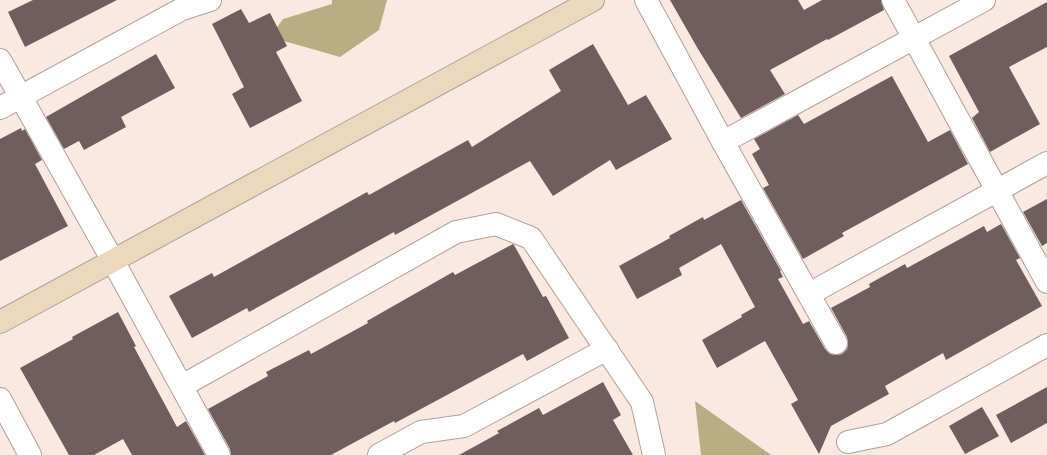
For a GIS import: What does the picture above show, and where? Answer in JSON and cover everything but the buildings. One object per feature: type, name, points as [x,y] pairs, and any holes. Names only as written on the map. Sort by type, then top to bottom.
[{"type":"street","points":[[0,108],[22,97],[178,4],[210,0]]},
{"type":"street","points":[[0,322],[593,0]]},
{"type":"street","points":[[646,0],[723,142],[836,343]]},
{"type":"street","points":[[893,0],[1047,282]]},
{"type":"street","points":[[723,142],[984,0]]},
{"type":"street","points":[[0,60],[22,97],[219,455]]},
{"type":"street","points":[[809,294],[1047,163]]},
{"type":"street","points":[[182,386],[456,232],[496,224],[531,238],[607,349],[642,402],[654,455]]},
{"type":"street","points":[[848,442],[887,434],[1047,345]]},
{"type":"street","points":[[379,455],[421,432],[464,426],[607,349]]},
{"type":"street","points":[[0,399],[30,455]]},
{"type":"shaded area","points":[[332,0],[387,0],[379,30],[340,57],[270,37],[283,19],[332,4]]},
{"type":"shaded area","points":[[695,401],[771,455],[701,455]]}]
